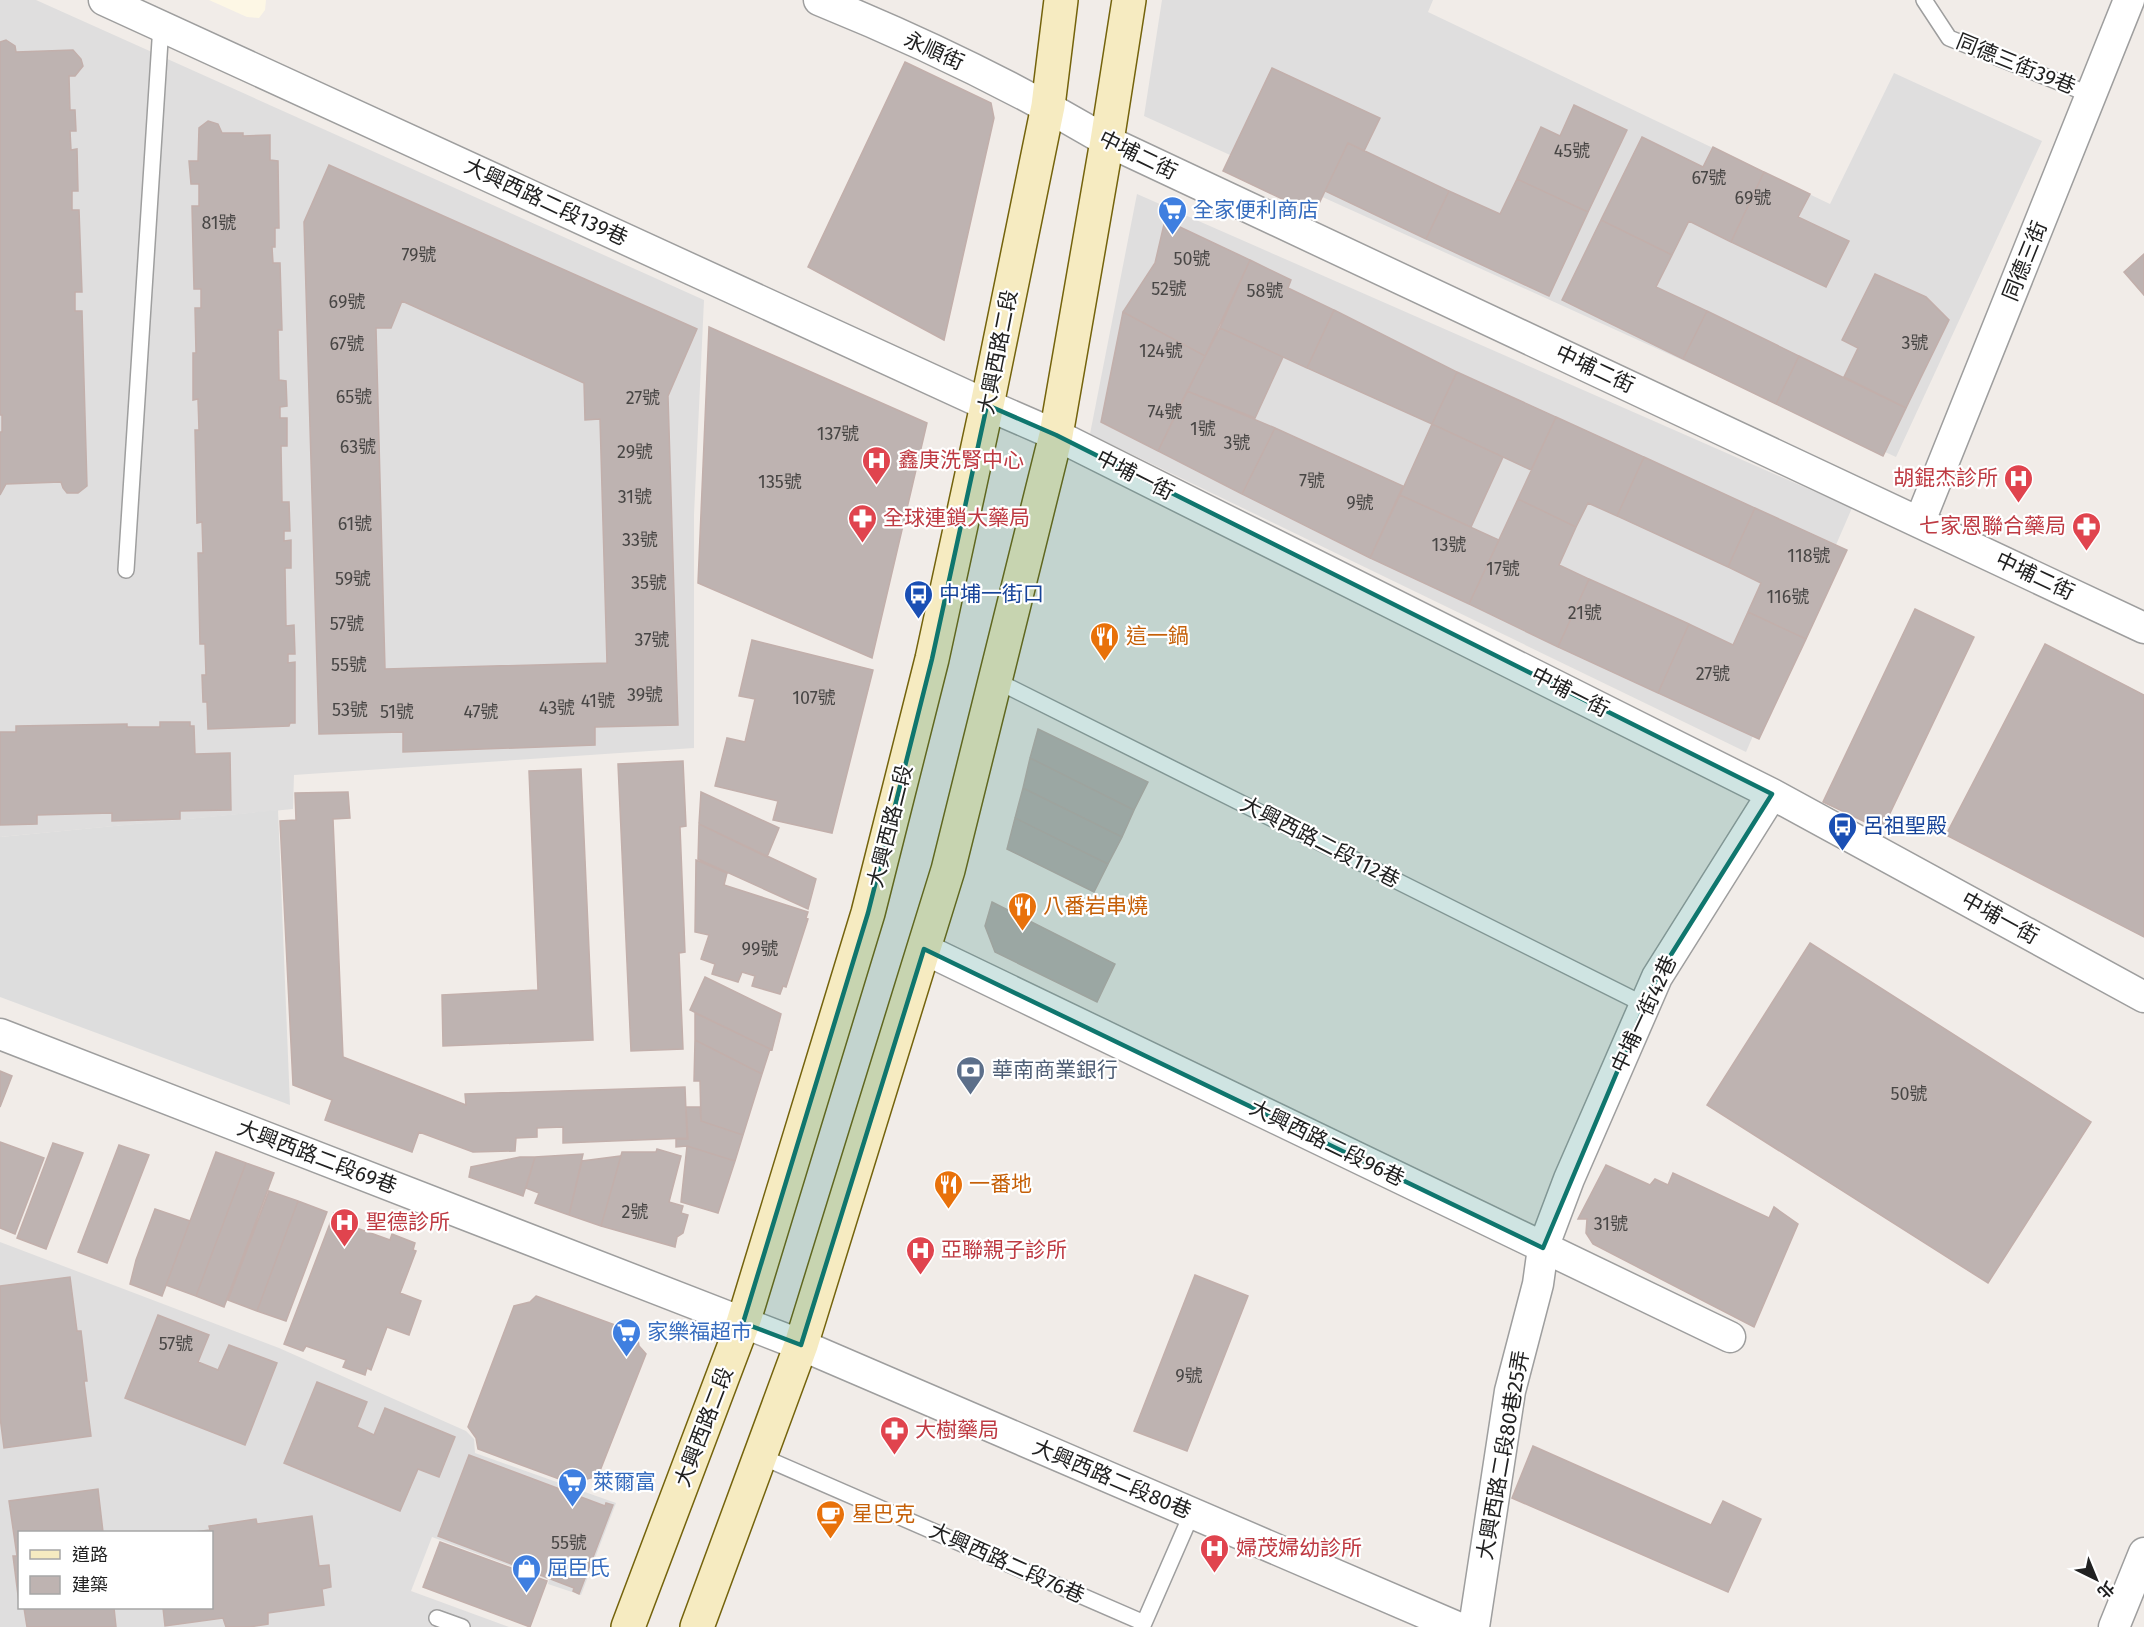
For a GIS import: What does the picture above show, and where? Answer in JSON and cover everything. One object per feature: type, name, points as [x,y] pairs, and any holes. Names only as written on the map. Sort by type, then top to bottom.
[{"type":"street","name":"大興西路二段139巷","points":[[105,0],[987,405]]},
{"type":"street","name":"永順街","points":[[819,0],[968,66],[1048,106]]},
{"type":"street","name":"大興西路二段","points":[[628,1627],[743,1323],[868,913],[932,659],[987,405],[1048,106],[1061,0]]},
{"type":"street","points":[[697,1627],[801,1346],[948,870],[1056,435],[1107,141],[1128,0]]},
{"type":"street","name":"同德三街","points":[[1920,521],[2129,0]]},
{"type":"street","name":"中埔二街","points":[[1048,106],[1107,141],[2144,628]]},
{"type":"street","name":"中埔一街","points":[[987,405],[1056,435],[1772,794],[2144,997]]},
{"type":"street","name":"中埔一街42巷","points":[[1543,1248],[1569,1179],[1657,977],[1772,794]]},
{"type":"street","name":"大興西路二段96巷","points":[[924,949],[1730,1336]]},
{"type":"street","name":"大興西路二段69巷","points":[[0,1034],[801,1346]]},
{"type":"street","name":"大興西路二段80巷25弄","points":[[1474,1627],[1510,1391],[1538,1284],[1543,1248]]},
{"type":"street","name":"大興西路二段80巷","points":[[801,1346],[1457,1627]]},
{"type":"street","points":[[2114,1627],[2144,1553]]},
{"type":"lane","name":"同德三街39巷","points":[[1924,0],[1949,38],[2091,95]]},
{"type":"lane","points":[[126,570],[161,25]]},
{"type":"lane","name":"大興西路二段112巷","points":[[995,680],[1645,1005]]},
{"type":"lane","name":"大興西路二段76巷","points":[[760,1456],[1144,1623],[1192,1513]]},
{"type":"lane","points":[[437,1618],[462,1627]]},
{"type":"highlighted area","points":[[987,405],[1056,435],[1772,794],[1657,977],[1543,1248],[924,949],[801,1345],[743,1323],[868,913],[932,659]]},
{"type":"shaded area","points":[[0,0],[36,0],[704,300],[694,515],[694,748],[294,775],[293,809],[0,837]]},
{"type":"shaded area","points":[[209,0],[266,0],[265,10],[259,18],[247,17]]},
{"type":"shaded area","points":[[1162,0],[1433,0],[1428,12],[1830,204],[1894,73],[2042,141],[1896,457],[1144,116]]},
{"type":"shaded area","points":[[1137,194],[1852,508],[1746,752],[1090,434]]},
{"type":"shaded area","points":[[278,810],[290,1105],[0,997],[0,837]]},
{"type":"shaded area","points":[[0,1242],[279,1348],[466,1431],[474,1439],[475,1453],[616,1503],[581,1595],[548,1584],[549,1580],[432,1537],[411,1591],[509,1627],[0,1627]]},
{"type":"building","points":[[6,40],[15,46],[16,52],[73,50],[81,59],[83,66],[75,76],[69,76],[70,110],[75,110],[76,131],[70,131],[71,150],[77,149],[78,191],[72,191],[72,210],[79,210],[82,292],[75,292],[75,311],[82,311],[87,486],[78,493],[67,493],[61,482],[6,484],[0,495],[2,415],[0,415],[0,42]]},
{"type":"building","points":[[905,62],[991,103],[994,118],[944,340],[808,267]]},
{"type":"building","points":[[1272,68],[1380,118],[1364,151],[1348,143],[1314,214],[1223,171]]},
{"type":"building","points":[[1574,105],[1627,130],[1588,212],[1517,179],[1541,127],[1560,136]]},
{"type":"building","points":[[208,121],[218,124],[222,133],[243,133],[243,136],[270,135],[270,160],[278,161],[279,228],[275,228],[275,247],[272,247],[273,263],[280,263],[282,330],[278,330],[279,380],[286,381],[287,406],[280,407],[280,418],[287,418],[287,446],[281,446],[282,502],[289,502],[290,531],[284,531],[284,541],[291,540],[291,568],[285,568],[286,626],[294,625],[295,654],[288,654],[288,663],[295,662],[295,723],[290,723],[289,726],[208,729],[207,702],[203,702],[202,675],[206,675],[205,644],[200,644],[198,553],[203,553],[202,522],[197,523],[195,430],[199,430],[198,399],[193,400],[193,353],[196,353],[195,308],[201,308],[201,289],[194,289],[192,206],[199,206],[199,184],[191,184],[189,161],[198,161],[199,128]]},
{"type":"building","points":[[1642,137],[1703,167],[1713,147],[1764,172],[1731,242],[1689,221],[1672,255],[1601,220]]},
{"type":"building","points":[[1348,143],[1449,191],[1426,239],[1325,191]]},
{"type":"building","points":[[329,165],[697,329],[668,396],[678,725],[595,727],[595,745],[403,752],[403,732],[319,734],[304,222]],"holes":[[[402,301],[584,383],[585,420],[600,419],[607,663],[385,669],[376,328],[391,328]]]},
{"type":"building","points":[[1764,172],[1810,194],[1798,217],[1849,241],[1826,287],[1731,242]]},
{"type":"building","points":[[1517,179],[1588,212],[1549,296],[1426,239],[1449,191],[1500,214]]},
{"type":"building","points":[[1165,220],[1250,260],[1205,356],[1123,312],[1155,263]]},
{"type":"building","points":[[1601,220],[1672,255],[1656,287],[1707,311],[1683,359],[1562,300]]},
{"type":"building","points":[[2144,254],[2144,295],[2124,272]]},
{"type":"building","points":[[1250,260],[1291,280],[1288,288],[1334,310],[1307,368],[1220,328]]},
{"type":"building","points":[[1875,274],[1926,297],[1949,320],[1906,408],[1844,377],[1858,348],[1842,340]]},
{"type":"building","points":[[1334,310],[1457,372],[1432,424],[1307,368]]},
{"type":"building","points":[[1707,311],[1799,356],[1776,404],[1683,359]]},
{"type":"building","points":[[1123,312],[1205,356],[1158,451],[1101,422]]},
{"type":"building","points":[[709,327],[927,423],[872,658],[698,583]]},
{"type":"building","points":[[1220,328],[1283,357],[1255,418],[1187,391]]},
{"type":"building","points":[[1799,356],[1906,408],[1883,456],[1776,404]]},
{"type":"building","points":[[1457,372],[1556,417],[1531,470],[1432,424]]},
{"type":"building","points":[[1187,391],[1275,428],[1242,494],[1158,451]]},
{"type":"building","points":[[1556,417],[1644,457],[1617,516],[1588,503],[1576,527],[1518,499]]},
{"type":"building","points":[[1432,424],[1503,457],[1471,527],[1400,495]]},
{"type":"building","points":[[1275,428],[1403,486],[1370,558],[1242,494]]},
{"type":"building","points":[[1644,457],[1755,508],[1728,567],[1617,516]]},
{"type":"building","points":[[1400,495],[1499,540],[1469,604],[1370,558]]},
{"type":"building","points":[[1518,499],[1576,527],[1559,565],[1589,579],[1558,647],[1469,604]]},
{"type":"building","points":[[1755,508],[1847,550],[1806,639],[1748,612],[1761,583],[1728,567]]},
{"type":"building","points":[[1589,579],[1689,624],[1658,693],[1558,647]]},
{"type":"building","points":[[1915,609],[1974,637],[1882,830],[1823,802]]},
{"type":"building","points":[[1748,612],[1806,639],[1759,739],[1658,693],[1689,624],[1733,645]]},
{"type":"building","points":[[752,640],[873,670],[832,833],[773,820],[778,801],[715,786],[727,738],[745,742],[755,699],[739,696]]},
{"type":"building","points":[[2045,644],[2144,695],[2144,937],[1946,835]]},
{"type":"building","points":[[160,722],[190,722],[190,726],[194,726],[195,754],[230,753],[231,810],[180,811],[180,819],[112,821],[112,813],[37,815],[37,824],[0,825],[0,732],[16,732],[16,726],[127,724],[127,727],[160,727]]},
{"type":"building","points":[[1038,729],[1148,782],[1134,810],[1030,758]]},
{"type":"building","points":[[1030,758],[1134,810],[1122,837],[1023,788]]},
{"type":"building","points":[[683,761],[686,826],[680,827],[685,952],[679,953],[683,1049],[631,1051],[618,764]]},
{"type":"building","points":[[581,769],[593,1040],[443,1046],[442,995],[538,990],[529,771]]},
{"type":"building","points":[[1023,788],[1122,837],[1108,864],[1015,818]]},
{"type":"building","points":[[348,792],[350,818],[333,819],[343,1057],[466,1105],[465,1094],[685,1087],[687,1138],[563,1143],[563,1127],[537,1128],[537,1137],[516,1138],[515,1151],[473,1152],[419,1132],[412,1152],[325,1120],[332,1100],[293,1085],[280,821],[296,820],[295,793]]},
{"type":"building","points":[[701,792],[779,828],[767,857],[699,824]]},
{"type":"building","points":[[1015,818],[1108,864],[1094,892],[1007,849]]},
{"type":"building","points":[[699,824],[816,879],[808,909],[698,859]]},
{"type":"building","points":[[696,860],[727,873],[724,885],[808,912],[806,918],[808,919],[786,987],[783,986],[780,994],[752,986],[755,976],[742,972],[738,982],[712,974],[715,964],[701,959],[709,935],[695,932]]},
{"type":"building","points":[[992,902],[1115,964],[1097,1002],[995,952],[985,926]]},
{"type":"building","points":[[1810,943],[2091,1122],[1988,1283],[1707,1105]]},
{"type":"building","points":[[705,977],[781,1014],[772,1050],[690,1010]]},
{"type":"building","points":[[695,1013],[770,1049],[762,1074],[695,1040]]},
{"type":"building","points":[[695,1040],[762,1074],[743,1135],[701,1121],[700,1081],[694,1081]]},
{"type":"building","points":[[0,1071],[12,1076],[0,1107]]},
{"type":"building","points":[[686,1107],[700,1107],[701,1121],[743,1135],[735,1161],[687,1146],[676,1147],[676,1139],[688,1139]]},
{"type":"building","points":[[0,1142],[44,1158],[15,1234],[0,1228]]},
{"type":"building","points":[[53,1143],[83,1153],[46,1249],[17,1238]]},
{"type":"building","points":[[119,1145],[149,1155],[107,1263],[78,1252]]},
{"type":"building","points":[[687,1146],[735,1161],[718,1213],[681,1202]]},
{"type":"building","points":[[657,1149],[681,1156],[669,1202],[683,1206],[681,1213],[688,1215],[683,1233],[677,1237],[675,1247],[601,1226],[622,1152],[656,1152]]},
{"type":"building","points":[[216,1152],[246,1163],[196,1296],[166,1285]]},
{"type":"building","points":[[583,1154],[569,1215],[535,1203],[539,1193],[526,1188],[535,1157]]},
{"type":"building","points":[[621,1156],[601,1226],[569,1215],[582,1161]]},
{"type":"building","points":[[520,1157],[535,1157],[523,1196],[469,1177],[471,1167]]},
{"type":"building","points":[[246,1163],[274,1173],[224,1307],[196,1296]]},
{"type":"building","points":[[1606,1165],[1650,1185],[1655,1179],[1668,1185],[1673,1173],[1769,1218],[1774,1207],[1798,1224],[1754,1327],[1593,1244],[1586,1233],[1587,1219],[1578,1219]]},
{"type":"building","points":[[269,1191],[298,1201],[257,1311],[228,1300]]},
{"type":"building","points":[[298,1201],[327,1212],[286,1321],[257,1311]]},
{"type":"building","points":[[155,1209],[190,1221],[162,1296],[130,1284],[136,1260]]},
{"type":"building","points":[[334,1213],[353,1220],[351,1226],[390,1240],[392,1234],[415,1243],[413,1250],[416,1251],[400,1293],[421,1301],[409,1335],[387,1327],[371,1370],[367,1368],[365,1375],[343,1367],[346,1360],[306,1346],[303,1351],[284,1344]]},
{"type":"building","points":[[1195,1275],[1248,1296],[1187,1451],[1134,1431]]},
{"type":"building","points":[[70,1277],[77,1331],[81,1331],[91,1436],[4,1448],[0,1417],[0,1286]]},
{"type":"building","points":[[536,1296],[637,1333],[639,1346],[646,1354],[598,1476],[587,1479],[578,1486],[478,1449],[476,1438],[468,1427],[514,1306],[530,1302]]},
{"type":"building","points":[[158,1315],[209,1335],[198,1362],[218,1370],[229,1345],[277,1363],[245,1445],[125,1398]]},
{"type":"building","points":[[317,1382],[367,1402],[357,1427],[374,1435],[385,1408],[455,1437],[439,1477],[418,1469],[400,1511],[284,1463]]},
{"type":"building","points":[[1533,1446],[1711,1525],[1723,1501],[1761,1519],[1728,1592],[1512,1498]]},
{"type":"building","points":[[469,1455],[605,1506],[606,1503],[613,1505],[579,1594],[573,1591],[574,1588],[438,1536]]},
{"type":"building","points":[[98,1489],[103,1531],[18,1531],[18,1595],[13,1556],[17,1556],[9,1501]]},
{"type":"building","points":[[312,1516],[319,1566],[329,1565],[331,1587],[322,1589],[324,1605],[268,1613],[268,1624],[249,1627],[226,1627],[223,1618],[165,1626],[163,1609],[213,1609],[213,1531],[202,1531],[210,1530],[209,1526],[256,1519],[257,1524]]},
{"type":"building","points":[[440,1542],[547,1581],[530,1627],[423,1587]]},
{"type":"building","points":[[24,1609],[114,1609],[116,1627],[27,1627]]},
{"type":"place","name":"全家便利商店","points":[[1172,236]]},
{"type":"place","name":"鑫庚洗腎中心","points":[[877,486]]},
{"type":"place","name":"胡錕杰診所","points":[[2019,504]]},
{"type":"place","name":"全球連鎖大藥局","points":[[862,544]]},
{"type":"place","name":"七家恩聯合藥局","points":[[2087,552]]},
{"type":"place","name":"中埔一街口","points":[[918,620]]},
{"type":"place","name":"這一鍋","points":[[1105,662]]},
{"type":"place","name":"呂祖聖殿","points":[[1842,852]]},
{"type":"place","name":"八番岩串燒","points":[[1022,932]]},
{"type":"place","name":"華南商業銀行","points":[[971,1096]]},
{"type":"place","name":"一番地","points":[[948,1210]]},
{"type":"place","name":"聖德診所","points":[[345,1248]]},
{"type":"place","name":"亞聯親子診所","points":[[920,1276]]},
{"type":"place","name":"家樂福超市","points":[[626,1358]]},
{"type":"place","name":"大樹藥局","points":[[894,1456]]},
{"type":"place","name":"萊爾富","points":[[572,1508]]},
{"type":"place","name":"星巴克","points":[[831,1540]]},
{"type":"place","name":"婦茂婦幼診所","points":[[1215,1574]]},
{"type":"place","name":"屈臣氏","points":[[526,1594]]}]
